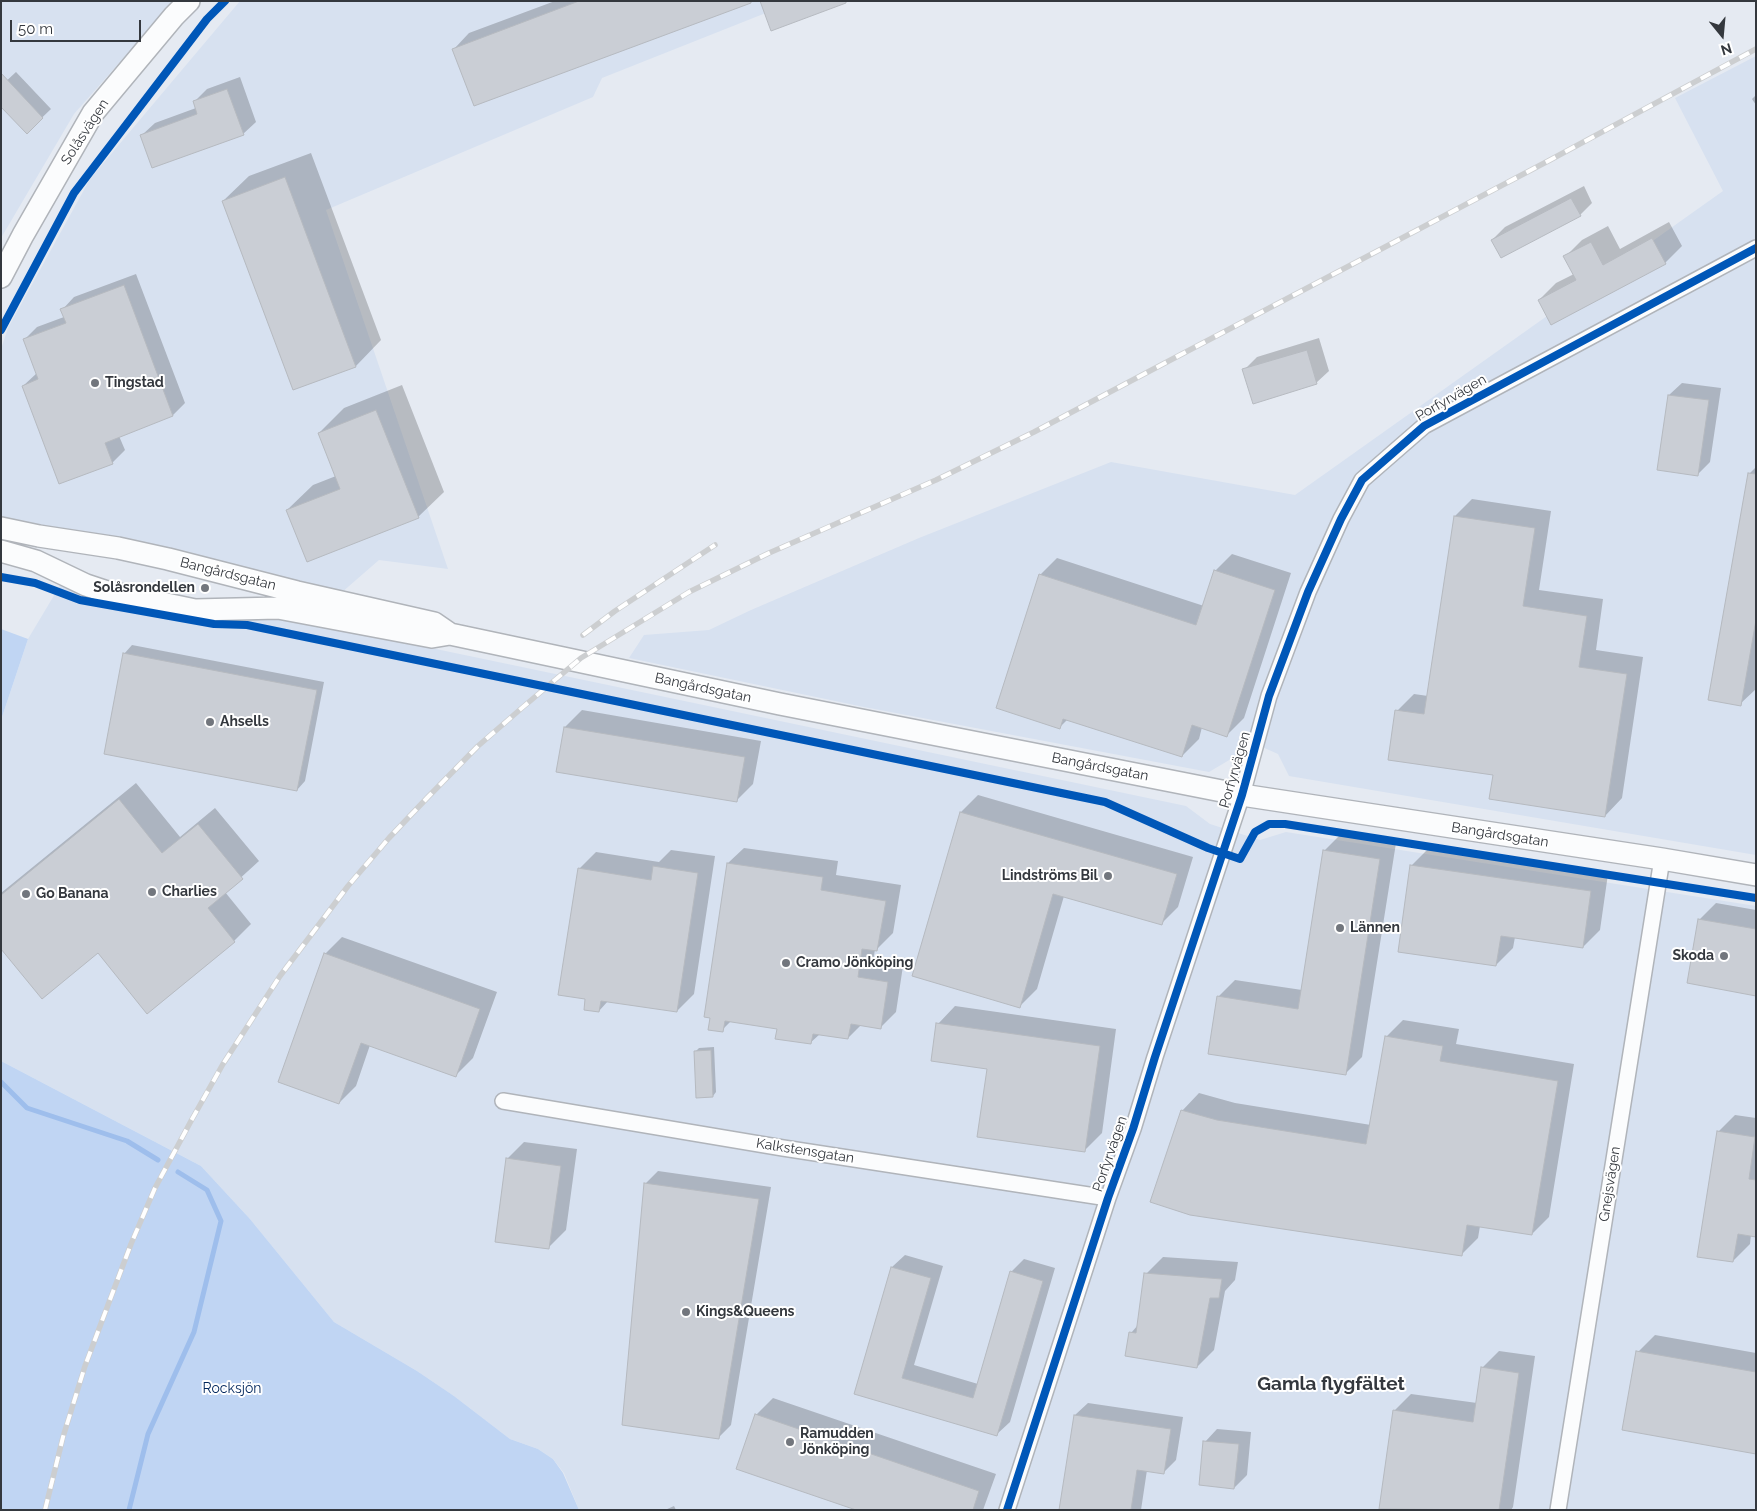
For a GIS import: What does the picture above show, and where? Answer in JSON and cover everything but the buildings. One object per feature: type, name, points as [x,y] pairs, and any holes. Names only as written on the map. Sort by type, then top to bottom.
[{"type":"main road","name":"Solåsvägen","points":[[1,277],[93,113],[174,16],[189,1]]},
{"type":"main road","name":"Bangårdsgatan","points":[[1,528],[118,548],[178,561],[297,592],[434,623],[450,634],[780,704],[1242,795],[1756,875]]},
{"type":"main road","name":"Bangårdsgatan","points":[[1,551],[36,561],[86,585],[104,591],[195,610],[278,608],[432,638],[450,634]]},
{"type":"street","name":"Porfyrvägen","points":[[1007,1510],[1242,795],[1269,696],[1308,592],[1341,519],[1362,480],[1424,426],[1756,248]]},
{"type":"street","name":"Gnejsvägen","points":[[1558,1510],[1662,859]]},
{"type":"street","name":"Kalkstensgatan","points":[[503,1100],[783,1148],[1108,1198]]},
{"type":"shaded area","points":[[1,1],[174,1],[74,114],[1,238]]},
{"type":"shaded area","points":[[240,1],[796,1],[602,78],[593,97],[326,210],[448,569],[379,560],[333,600],[1,524],[1,349],[8,328],[90,179]]},
{"type":"shaded area","points":[[1756,56],[1756,855],[1289,776],[1278,754],[1242,738],[1236,756],[1209,772],[864,707],[629,658],[644,635],[709,630],[919,538],[1111,462],[1295,495],[1723,191],[1675,98]]},
{"type":"shaded area","points":[[68,572],[1186,806],[1210,824],[1260,840],[1286,832],[1756,906],[1756,1510],[579,1510],[564,1473],[553,1459],[538,1449],[510,1439],[454,1396],[417,1371],[334,1322],[250,1219],[201,1166],[1,1061],[1,720],[28,639]]},
{"type":"green space","points":[[1,629],[28,639],[1,720]]},
{"type":"green space","name":"Rocksjön","points":[[1,1061],[201,1166],[250,1219],[334,1322],[417,1371],[454,1396],[510,1439],[538,1449],[553,1459],[563,1473],[579,1510],[1,1510]]},
{"type":"waterway","points":[[1,1082],[27,1108],[127,1141],[158,1160]]},
{"type":"waterway","points":[[129,1510],[148,1434],[194,1332],[221,1221],[207,1190],[178,1172]]},
{"type":"railway","points":[[45,1510],[63,1437],[85,1366],[131,1244],[155,1188],[223,1064],[280,976],[348,886],[389,838],[427,798],[478,746],[523,707],[581,658],[689,592],[769,553],[936,480],[1034,432],[1550,160],[1756,49]]},
{"type":"railway","points":[[583,635],[615,611],[715,545]]},
{"type":"cycle path","points":[[1,330],[74,193],[207,19],[225,1]]},
{"type":"cycle path","points":[[1007,1510],[1242,795],[1269,696],[1308,592],[1341,519],[1362,480],[1424,426],[1756,248]]},
{"type":"cycle path","points":[[1,577],[35,583],[80,600],[214,624],[247,625],[1105,802],[1208,848],[1240,859],[1255,832],[1269,824],[1285,824],[1756,898]]},
{"type":"place","name":"Tingstad","points":[[95,383]]},
{"type":"place","name":"Solåsrondellen","points":[[205,588]]},
{"type":"place","name":"Ahsells","points":[[210,722]]},
{"type":"place","name":"Lindströms Bil","points":[[1108,876]]},
{"type":"place","name":"Charlies","points":[[152,892]]},
{"type":"place","name":"Go Banana","points":[[26,894]]},
{"type":"place","name":"Lännen","points":[[1340,928]]},
{"type":"place","name":"Skoda","points":[[1724,956]]},
{"type":"place","name":"Cramo Jönköping","points":[[786,963]]},
{"type":"place","name":"Kings&Queens","points":[[686,1312]]},
{"type":"place","name":"Ramudden Jönköping","points":[[790,1442]]},
{"type":"district","name":"Gamla flygfältet","points":[[1331,1384]]}]
